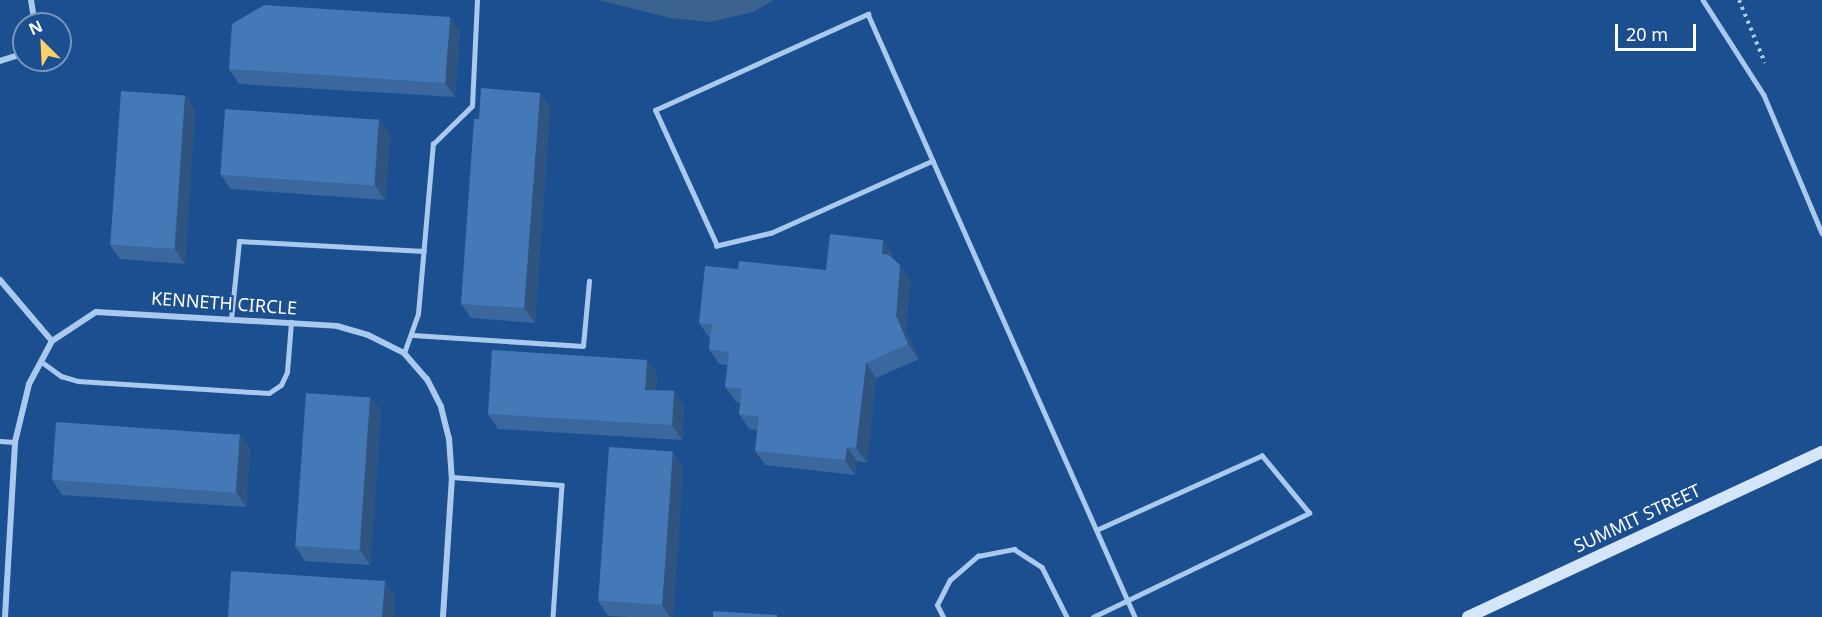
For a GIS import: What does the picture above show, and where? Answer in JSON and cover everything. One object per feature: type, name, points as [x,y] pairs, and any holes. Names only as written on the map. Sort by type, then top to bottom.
[{"type":"main road","name":"SUMMIT STREET","points":[[1468,617],[1822,452]]},
{"type":"street","points":[[0,280],[52,341],[29,384],[15,442],[5,617]]},
{"type":"street","name":"KENNETH CIRCLE","points":[[52,341],[96,312],[337,326],[368,334],[404,353],[427,379],[441,407],[449,438],[452,477],[443,617]]},
{"type":"lane","points":[[404,353],[413,335],[424,251],[433,144],[472,106],[477,0]]},
{"type":"lane","points":[[1703,0],[1764,95],[1822,233]]},
{"type":"lane","points":[[933,161],[772,233],[717,246],[655,110],[867,14],[933,161],[1096,530],[1136,617]]},
{"type":"lane","points":[[231,319],[239,241],[424,251]]},
{"type":"lane","points":[[413,335],[583,346],[589,281]]},
{"type":"lane","points":[[42,362],[61,376],[78,381],[269,393],[281,385],[287,372],[291,322]]},
{"type":"lane","points":[[0,441],[15,442]]},
{"type":"lane","points":[[1093,617],[1309,513],[1262,456],[1096,530]]},
{"type":"lane","points":[[452,477],[562,485],[553,617]]},
{"type":"lane","points":[[943,617],[938,605],[950,580],[978,556],[1014,549],[1042,567],[1067,617]]},
{"type":"water","points":[[598,0],[774,0],[753,12],[710,22],[671,18]]},
{"type":"building","points":[[264,5],[450,17],[445,83],[229,69],[232,24]]},
{"type":"building","points":[[481,88],[540,93],[524,308],[461,304],[474,119],[479,119]]},
{"type":"building","points":[[121,91],[185,95],[174,249],[110,245]]},
{"type":"building","points":[[225,109],[379,120],[374,186],[220,175]]},
{"type":"building","points":[[830,234],[883,240],[882,254],[889,255],[900,265],[896,316],[908,344],[866,363],[856,448],[847,447],[845,460],[755,451],[759,417],[739,414],[742,389],[725,387],[729,352],[709,349],[712,324],[699,323],[705,266],[738,269],[739,261],[826,270]]},
{"type":"building","points":[[492,350],[647,360],[645,390],[674,391],[672,425],[488,414]]},
{"type":"building","points":[[306,393],[370,397],[359,550],[295,546]]},
{"type":"building","points":[[56,422],[240,435],[236,493],[52,480]]},
{"type":"building","points":[[609,447],[673,451],[662,605],[598,601]]},
{"type":"building","points":[[231,571],[385,581],[382,617],[228,617]]},
{"type":"building","points":[[713,611],[777,615],[777,617],[713,617]]}]
